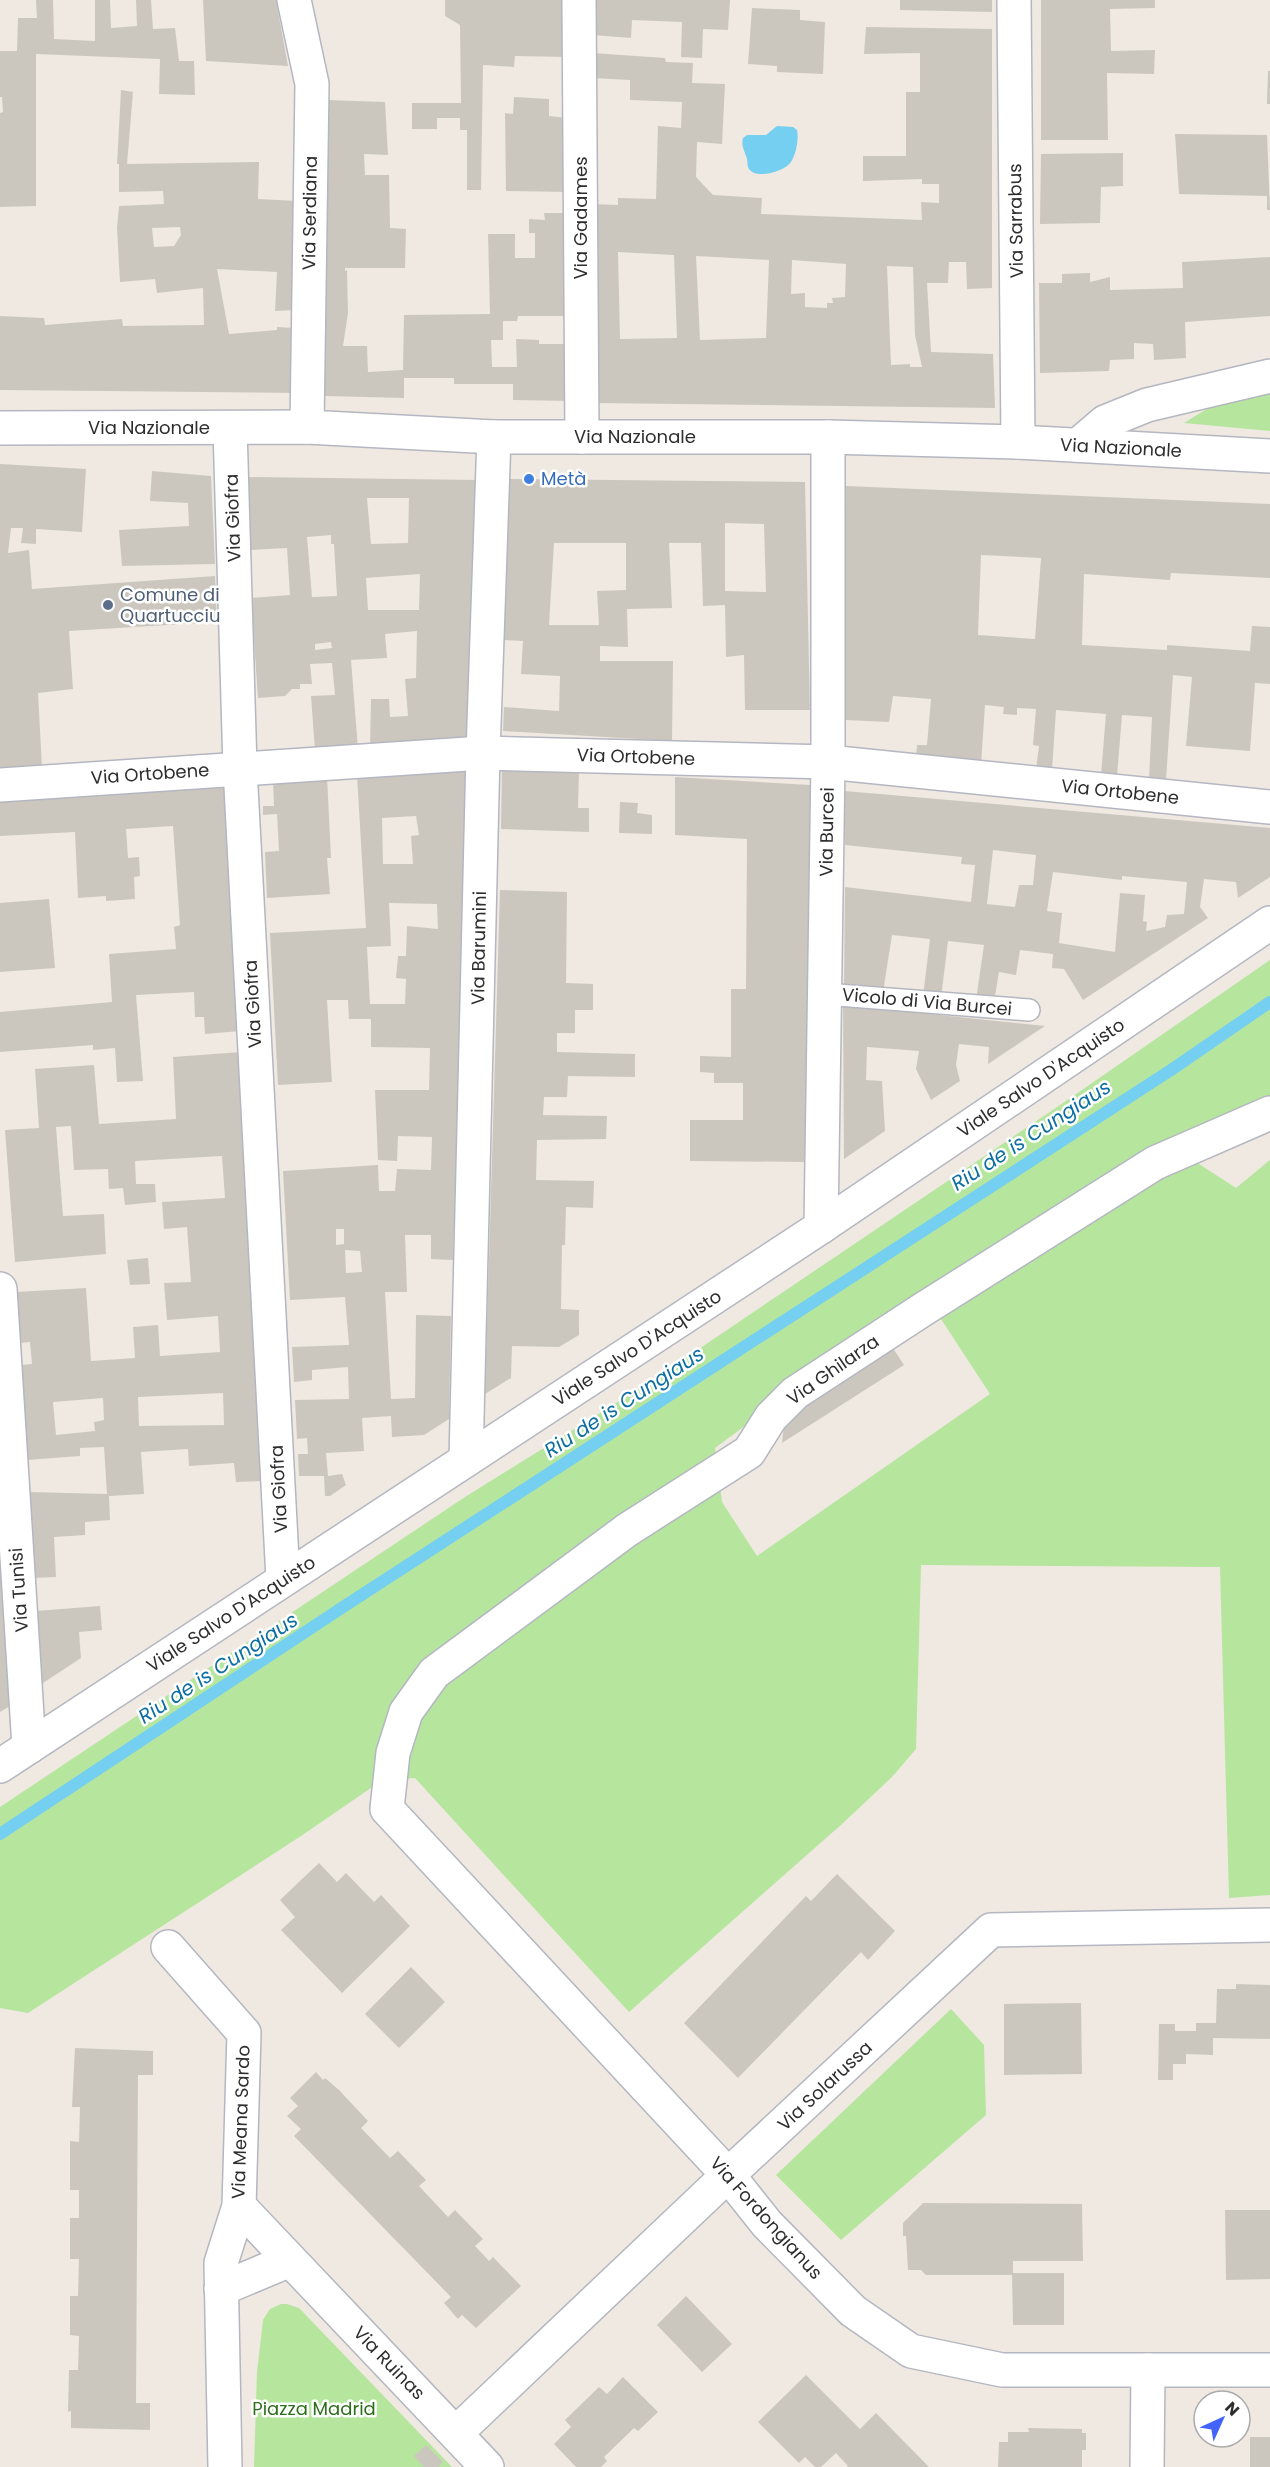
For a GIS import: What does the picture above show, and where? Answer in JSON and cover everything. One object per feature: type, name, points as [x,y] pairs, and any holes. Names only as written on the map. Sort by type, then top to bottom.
[{"type":"street","name":"Via Serdiana","points":[[294,0],[312,84],[307,428]]},
{"type":"street","name":"Via Gadames","points":[[579,0],[582,437]]},
{"type":"street","name":"Via Sarrabus","points":[[1014,0],[1018,442]]},
{"type":"street","points":[[1078,445],[1105,422],[1147,405],[1270,376]]},
{"type":"street","points":[[1144,449],[1147,405]]},
{"type":"street","name":"Via Nazionale","points":[[0,428],[307,428],[494,436],[828,437],[1018,442],[1270,456]]},
{"type":"street","name":"Via Giofra","points":[[231,428],[240,768],[283,1580]]},
{"type":"street","name":"Via Barumini","points":[[466,1460],[483,753],[494,436]]},
{"type":"street","name":"Via Burcei","points":[[821,1227],[828,762],[828,437]]},
{"type":"street","name":"Via Ortobene","points":[[0,785],[483,753],[828,762],[1270,807]]},
{"type":"street","name":"Viale Salvo D'Acquisto","points":[[0,1766],[821,1227],[1270,923]]},
{"type":"street","name":"Via Ghilarza","points":[[387,1809],[393,1753],[406,1712],[434,1673],[627,1530],[748,1452],[771,1417],[795,1393],[922,1310],[1155,1164],[1270,1113]]},
{"type":"street","name":"Via Tunisi","points":[[0,1289],[29,1747]]},
{"type":"street","name":"Via Fordongianus","points":[[387,1809],[728,2175],[767,2224],[853,2311],[911,2351],[1002,2370],[1270,2370]]},
{"type":"street","name":"Via Solarussa","points":[[456,2433],[991,1930],[1270,1924]]},
{"type":"street","name":"Via Meana Sardo","points":[[168,1947],[244,2033],[239,2206],[221,2263],[225,2467]]},
{"type":"street","name":"Via Ruinas","points":[[239,2206],[487,2467]]},
{"type":"street","points":[[222,2289],[290,2260]]},
{"type":"street","points":[[1147,2467],[1148,2370]]},
{"type":"lane","name":"Vicolo di Via Burcei","points":[[825,994],[1029,1010]]},
{"type":"green space","points":[[1270,392],[1270,431],[1184,423],[1218,402]]},
{"type":"green space","points":[[1270,960],[1270,1096],[1201,1130],[1196,1146],[1199,1164],[1236,1188],[1270,1160],[1270,1895],[1229,1898],[1220,1567],[921,1565],[916,1749],[892,1777],[842,1824],[629,2012],[415,1778],[381,1781],[304,1834],[28,2013],[0,2008],[0,1807],[465,1497],[653,1380]],"holes":[[[924,1293],[990,1394],[757,1556],[722,1502],[715,1448]]]},
{"type":"green space","points":[[951,2009],[984,2045],[986,2115],[841,2240],[776,2175]]},
{"type":"green space","name":"Piazza Madrid","points":[[281,2304],[299,2308],[452,2467],[254,2467],[257,2372],[263,2320],[270,2309]]},
{"type":"water","points":[[777,126],[793,127],[797,130],[796,151],[793,159],[788,165],[771,173],[753,172],[748,168],[743,138],[747,135],[766,135]]},
{"type":"building","points":[[36,0],[53,0],[54,39],[95,41],[95,0],[110,0],[111,28],[137,26],[136,0],[151,0],[153,29],[175,28],[179,61],[194,61],[195,95],[159,94],[160,59],[36,54],[36,206],[0,207],[0,113],[3,112],[2,97],[0,97],[0,51],[17,51],[18,18],[37,18]]},
{"type":"building","points":[[203,0],[276,0],[288,66],[206,61]]},
{"type":"building","points":[[445,0],[566,0],[567,57],[515,56],[514,67],[483,65],[481,190],[467,190],[467,130],[460,130],[460,118],[437,118],[437,129],[412,129],[412,103],[461,103],[460,25],[445,16]]},
{"type":"building","points":[[592,0],[730,0],[728,30],[703,29],[702,58],[681,57],[682,22],[632,20],[631,38],[592,35]]},
{"type":"building","points":[[900,0],[992,0],[992,12],[900,10]]},
{"type":"building","points":[[1041,0],[1155,0],[1155,8],[1110,9],[1111,51],[1155,50],[1154,74],[1107,73],[1108,140],[1041,140]]},
{"type":"building","points":[[752,8],[800,10],[800,20],[825,22],[823,74],[777,72],[777,66],[748,64]]},
{"type":"building","points":[[866,27],[992,29],[992,288],[967,289],[966,262],[949,262],[948,283],[927,283],[931,352],[993,354],[995,408],[594,403],[592,204],[618,205],[618,198],[656,199],[658,126],[681,128],[682,102],[630,100],[630,80],[592,78],[592,53],[665,58],[666,62],[693,63],[692,83],[725,84],[722,144],[697,142],[696,177],[713,195],[762,198],[761,214],[922,220],[921,202],[939,203],[939,184],[922,184],[922,179],[863,181],[863,156],[906,156],[906,92],[920,92],[920,53],[864,54]],"holes":[[[618,252],[674,255],[677,338],[620,339]],[[696,256],[769,260],[766,338],[700,340]],[[792,260],[846,264],[845,297],[832,298],[833,303],[827,303],[827,308],[805,307],[805,293],[791,294]],[[887,266],[913,267],[915,335],[922,367],[910,367],[910,364],[891,365]]]},
{"type":"building","points":[[1268,71],[1270,71],[1270,104],[1267,104]]},
{"type":"building","points":[[121,90],[133,92],[127,164],[259,162],[258,199],[297,201],[294,310],[275,311],[277,272],[217,269],[229,334],[277,330],[277,327],[294,328],[296,393],[0,390],[0,316],[44,318],[45,325],[122,319],[123,326],[204,325],[203,288],[157,293],[155,279],[120,282],[117,228],[119,206],[164,204],[163,191],[119,192],[119,164],[117,164]],"holes":[[[180,227],[181,235],[174,246],[154,247],[152,228]]]},
{"type":"building","points":[[514,97],[549,99],[549,116],[567,118],[567,192],[506,191],[505,113],[513,114]]},
{"type":"building","points":[[327,100],[385,102],[388,155],[364,154],[365,175],[389,175],[390,228],[406,229],[405,268],[345,268],[345,271],[347,270],[348,313],[343,346],[367,346],[368,372],[403,370],[404,315],[490,314],[488,234],[515,234],[515,258],[535,258],[535,233],[529,233],[529,219],[545,220],[544,213],[569,213],[568,316],[518,316],[517,321],[503,321],[503,340],[491,340],[492,367],[517,367],[516,339],[539,340],[539,344],[569,344],[570,401],[513,400],[513,384],[454,384],[454,378],[404,378],[404,398],[324,396],[323,193]]},
{"type":"building","points":[[1175,134],[1267,135],[1270,210],[1267,210],[1267,196],[1179,194]]},
{"type":"building","points":[[1123,153],[1123,186],[1101,187],[1100,223],[1040,224],[1041,154]]},
{"type":"building","points":[[1270,257],[1270,316],[1185,322],[1186,358],[1154,360],[1153,344],[1134,343],[1134,359],[1110,360],[1109,371],[1040,373],[1039,283],[1062,283],[1062,274],[1090,273],[1090,282],[1110,277],[1110,290],[1183,288],[1182,262]]},
{"type":"building","name":"Comune di Quartucciu","points":[[0,464],[86,469],[82,532],[36,529],[36,544],[21,543],[23,528],[11,528],[8,553],[29,550],[32,589],[215,576],[217,622],[69,631],[73,689],[38,693],[42,767],[0,770]]},
{"type":"building","points":[[152,471],[211,476],[215,564],[122,566],[119,530],[189,526],[188,503],[150,501]]},
{"type":"building","points":[[246,477],[477,480],[467,743],[370,748],[371,699],[389,699],[390,717],[408,716],[405,679],[416,678],[417,631],[385,634],[387,658],[351,660],[358,749],[315,751],[311,696],[335,695],[332,663],[310,664],[312,684],[300,684],[300,689],[292,689],[285,696],[258,698],[251,598],[290,595],[287,548],[249,550]],"holes":[[[367,498],[409,498],[408,543],[371,544]],[[331,535],[331,544],[334,544],[337,596],[312,597],[307,537]],[[420,574],[419,610],[368,610],[366,578]],[[331,642],[332,648],[315,650],[315,644]]]},
{"type":"building","points":[[510,479],[805,482],[810,710],[745,710],[744,655],[726,657],[725,605],[703,606],[701,543],[669,543],[672,608],[627,609],[628,647],[600,646],[600,661],[673,661],[672,741],[503,731],[504,707],[559,711],[560,676],[521,674],[523,641],[504,640]],"holes":[[[725,523],[764,524],[766,592],[725,591]],[[554,543],[626,543],[626,590],[597,591],[599,625],[549,625]]]},
{"type":"building","points":[[846,486],[1270,504],[1270,578],[1171,573],[1170,580],[1084,574],[1082,645],[1167,650],[1167,645],[1250,651],[1252,626],[1270,627],[1270,684],[1255,683],[1250,751],[1186,746],[1192,677],[1173,675],[1166,780],[1149,779],[1152,717],[1122,715],[1117,776],[1101,775],[1106,714],[1056,710],[1052,770],[1036,769],[1039,746],[1033,745],[1036,709],[1017,708],[1017,715],[1003,714],[1004,707],[985,705],[981,765],[916,758],[917,745],[927,745],[931,699],[893,696],[889,722],[845,720]],"holes":[[[981,555],[1041,558],[1035,639],[978,635]]]},
{"type":"building","points":[[502,767],[579,771],[578,808],[589,808],[589,832],[501,829]]},
{"type":"building","points":[[467,769],[453,1260],[431,1259],[431,1235],[405,1235],[407,1292],[385,1292],[391,1399],[415,1398],[416,1315],[451,1316],[449,1419],[424,1435],[392,1437],[391,1416],[362,1418],[364,1451],[326,1453],[328,1476],[342,1474],[346,1485],[330,1496],[325,1496],[324,1476],[299,1476],[298,1454],[308,1454],[307,1438],[297,1439],[295,1400],[349,1399],[348,1367],[312,1370],[312,1380],[294,1382],[292,1347],[349,1345],[345,1297],[290,1300],[283,1171],[378,1165],[379,1191],[395,1191],[397,1169],[431,1170],[432,1137],[398,1136],[397,1161],[378,1160],[375,1090],[429,1090],[430,1048],[371,1047],[371,1019],[349,1019],[348,1000],[327,1000],[332,1082],[278,1085],[270,933],[366,928],[357,775]],"holes":[[[416,816],[419,835],[411,836],[413,864],[383,864],[382,818]],[[389,903],[437,904],[438,929],[407,926],[406,956],[398,956],[396,978],[406,979],[405,1004],[370,1004],[367,947],[391,946]],[[336,1229],[344,1229],[344,1244],[336,1245]],[[345,1250],[360,1251],[362,1272],[346,1273]]]},
{"type":"building","points":[[327,776],[331,858],[327,858],[330,894],[267,898],[265,852],[279,851],[277,814],[263,815],[263,806],[274,806],[273,780]]},
{"type":"building","points":[[675,777],[810,785],[808,1162],[690,1161],[690,1120],[743,1120],[743,1083],[714,1083],[714,1073],[700,1072],[700,1056],[731,1057],[731,989],[746,989],[747,839],[675,835]]},
{"type":"building","points":[[227,783],[240,1031],[205,1034],[204,1017],[195,1017],[194,992],[136,995],[143,1081],[117,1082],[115,1048],[93,1050],[93,1045],[0,1052],[0,1012],[112,1002],[109,954],[176,949],[174,927],[180,925],[173,826],[126,829],[128,858],[139,857],[140,876],[134,877],[135,899],[106,901],[106,896],[78,898],[75,832],[0,836],[0,796]]},
{"type":"building","points":[[845,791],[1270,828],[1270,877],[1238,898],[1236,882],[1204,879],[1200,907],[1208,918],[1083,1000],[1064,969],[1052,968],[1053,954],[1020,950],[1016,975],[999,972],[994,1002],[976,1000],[984,945],[948,941],[941,998],[923,996],[930,939],[892,935],[883,992],[844,989],[845,887],[971,902],[975,865],[961,864],[962,857],[845,845]],"holes":[[[993,850],[1036,855],[1033,885],[1019,885],[1015,907],[987,904]],[[1053,872],[1122,880],[1122,876],[1187,882],[1184,914],[1167,915],[1165,927],[1146,931],[1147,922],[1143,921],[1145,895],[1120,893],[1115,952],[1059,943],[1062,913],[1047,911]]]},
{"type":"building","points":[[620,802],[638,803],[637,813],[652,815],[652,834],[619,833]]},
{"type":"building","points":[[500,890],[567,892],[566,983],[593,984],[593,1010],[575,1010],[575,1033],[557,1033],[557,1052],[635,1054],[635,1077],[568,1076],[567,1097],[544,1097],[543,1115],[607,1116],[606,1139],[537,1140],[536,1180],[594,1181],[593,1208],[566,1207],[565,1245],[562,1245],[561,1309],[579,1310],[579,1335],[559,1347],[512,1346],[511,1378],[485,1394]]},
{"type":"building","points":[[49,899],[55,968],[0,972],[0,903]]},
{"type":"building","points":[[843,1005],[1045,1026],[988,1064],[989,1047],[959,1044],[956,1065],[960,1081],[931,1100],[916,1069],[919,1051],[867,1047],[866,1080],[882,1081],[885,1131],[844,1159]]},
{"type":"building","points":[[241,1052],[264,1481],[236,1482],[234,1463],[189,1466],[188,1449],[141,1452],[144,1494],[109,1496],[110,1520],[85,1522],[85,1535],[54,1537],[56,1577],[34,1578],[29,1492],[107,1494],[104,1447],[80,1448],[80,1456],[27,1460],[21,1365],[32,1364],[30,1342],[20,1343],[16,1292],[86,1288],[91,1361],[135,1358],[133,1327],[158,1325],[160,1356],[220,1352],[218,1316],[167,1320],[164,1283],[191,1282],[187,1227],[164,1229],[162,1202],[225,1198],[222,1156],[135,1161],[136,1184],[155,1184],[156,1202],[125,1205],[123,1188],[109,1189],[108,1169],[74,1170],[71,1126],[56,1127],[63,1216],[104,1214],[106,1254],[15,1262],[5,1130],[39,1128],[35,1069],[94,1065],[99,1124],[176,1119],[173,1057]],"holes":[[[223,1393],[224,1425],[139,1426],[138,1397]],[[103,1398],[104,1420],[94,1422],[95,1431],[56,1435],[53,1402]]]},
{"type":"building","points":[[148,1258],[150,1284],[130,1285],[127,1260]]},
{"type":"building","points":[[891,1345],[904,1365],[782,1443],[785,1416]]},
{"type":"building","points":[[0,1564],[2,1564],[10,1706],[0,1712]]},
{"type":"building","points":[[100,1606],[102,1630],[79,1632],[81,1658],[40,1685],[36,1611]]},
{"type":"building","points":[[319,1863],[337,1882],[346,1873],[374,1902],[381,1895],[410,1926],[342,1993],[281,1930],[295,1917],[280,1900]]},
{"type":"building","points":[[837,1874],[895,1931],[868,1960],[861,1952],[738,2078],[684,2023],[806,1896],[811,1901]]},
{"type":"building","points":[[411,1967],[445,2002],[399,2048],[365,2014]]},
{"type":"building","points":[[1236,1984],[1270,1985],[1270,2039],[1213,2038],[1213,2055],[1186,2054],[1186,2064],[1173,2064],[1173,2080],[1158,2080],[1159,2024],[1175,2024],[1175,2031],[1196,2031],[1196,2023],[1216,2023],[1217,1989],[1236,1989]]},
{"type":"building","points":[[1081,2003],[1082,2074],[1004,2075],[1004,2004]]},
{"type":"building","points":[[75,2048],[153,2051],[153,2075],[138,2075],[136,2403],[150,2403],[150,2430],[71,2428],[71,2411],[68,2412],[69,2370],[78,2370],[79,2336],[70,2335],[70,2296],[78,2296],[79,2259],[70,2259],[70,2218],[79,2218],[79,2190],[70,2190],[70,2141],[79,2142],[80,2107],[72,2107]]},
{"type":"building","points":[[316,2072],[323,2080],[325,2078],[339,2090],[368,2121],[361,2128],[390,2158],[398,2151],[426,2180],[419,2186],[448,2217],[455,2210],[483,2239],[475,2246],[489,2261],[493,2257],[521,2286],[476,2328],[462,2315],[458,2319],[444,2303],[451,2297],[294,2136],[301,2129],[287,2116],[298,2106],[290,2098]]},
{"type":"building","points":[[923,2203],[1082,2204],[1083,2261],[1013,2261],[1013,2273],[1064,2273],[1064,2325],[1013,2325],[1012,2275],[926,2275],[921,2270],[908,2270],[903,2223]]},
{"type":"building","points":[[1225,2210],[1270,2210],[1270,2279],[1226,2280]]},
{"type":"building","points":[[686,2296],[732,2344],[702,2372],[657,2325]]},
{"type":"building","points":[[806,2375],[860,2429],[876,2413],[929,2467],[846,2467],[848,2466],[836,2453],[821,2467],[815,2467],[805,2457],[799,2463],[758,2422]]},
{"type":"building","points":[[623,2377],[658,2412],[638,2431],[634,2428],[604,2457],[607,2461],[601,2467],[576,2467],[554,2444],[571,2427],[565,2420],[599,2387],[607,2394]]},
{"type":"building","points":[[1028,2428],[1082,2429],[1082,2433],[1086,2433],[1086,2450],[1082,2450],[1082,2467],[998,2467],[999,2442],[1008,2442],[1008,2432],[1029,2432]]},
{"type":"building","points":[[1252,2437],[1270,2437],[1270,2467],[1250,2467]]},
{"type":"building","points":[[426,2445],[443,2462],[438,2467],[424,2467],[414,2456]]},
{"type":"waterway","name":"Riu de is Cungiaus","points":[[0,1834],[343,1607],[1171,1070],[1270,1002]]},
{"type":"place","name":"Metà","points":[[529,479]]},
{"type":"place","name":"Comune di Quartucciu","points":[[108,605]]}]
